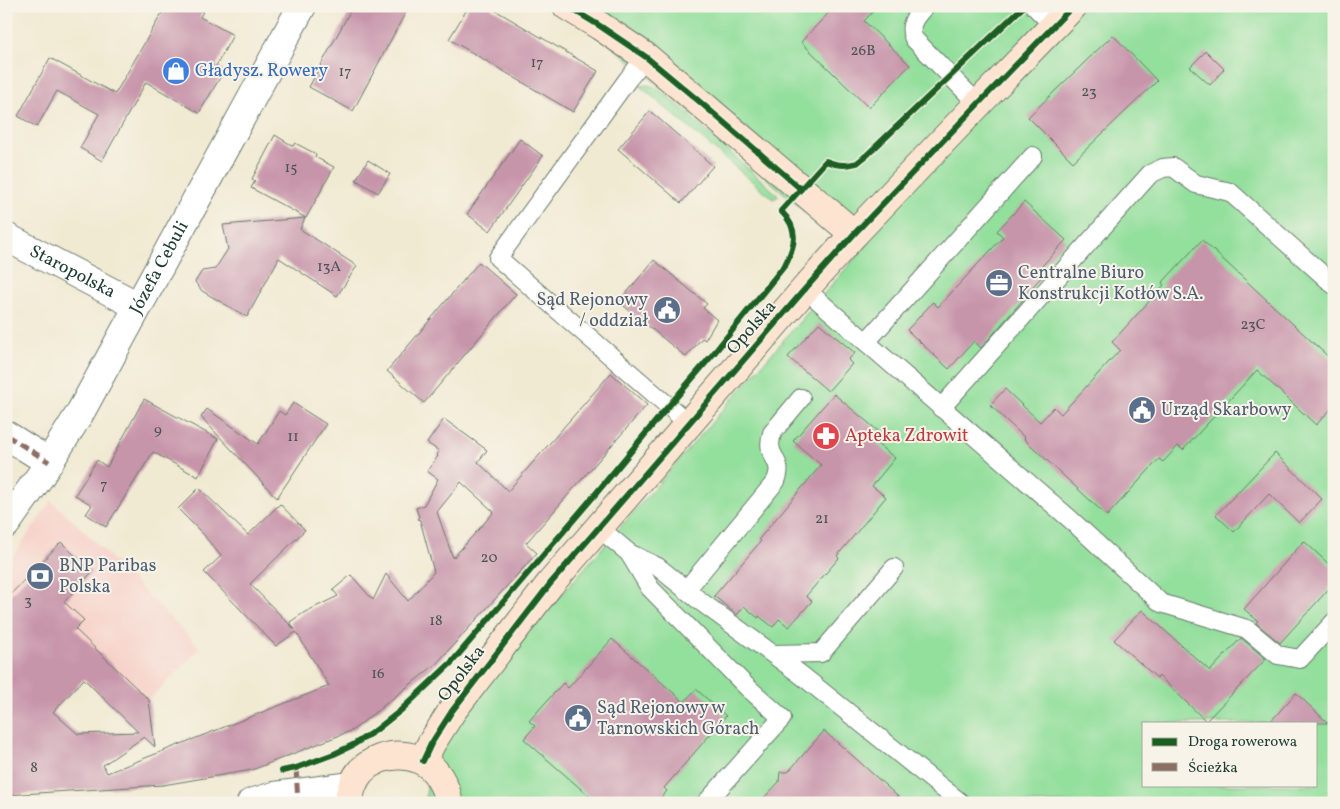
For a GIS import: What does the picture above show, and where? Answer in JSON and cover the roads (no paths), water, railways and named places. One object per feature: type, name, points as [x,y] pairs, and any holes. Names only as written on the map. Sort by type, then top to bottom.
[{"type":"street","name":"Józefa Cebuli","points":[[6,524],[80,413],[302,6]]},
{"type":"street","points":[[567,6],[646,58],[854,234]]},
{"type":"street","name":"Opolska","points":[[423,761],[431,744],[452,711],[550,584],[854,234],[1073,6]]},
{"type":"street","name":"Staropolska","points":[[6,237],[138,306]]},
{"type":"street","points":[[6,435],[49,462]]},
{"type":"street","points":[[251,803],[274,796],[350,794],[361,772],[367,766],[390,755],[407,756],[423,761],[435,772],[444,786],[448,803]]},
{"type":"lane","points":[[925,6],[912,22],[910,28],[914,39],[978,104]]},
{"type":"lane","points":[[1034,6],[1054,26]]},
{"type":"lane","points":[[646,58],[628,79],[498,258],[689,424]]},
{"type":"lane","points":[[866,342],[1033,156]]},
{"type":"lane","points":[[941,408],[1150,174],[1163,168],[1173,168],[1196,184],[1230,192],[1334,286]]},
{"type":"lane","points":[[805,289],[1070,520],[1160,603],[1247,628],[1278,655],[1300,659],[1334,622]]},
{"type":"lane","points":[[686,590],[776,481],[779,469],[770,446],[772,433],[800,398]]},
{"type":"lane","points":[[599,528],[629,554],[658,567],[773,654],[961,803]]},
{"type":"lane","points":[[629,554],[650,588],[746,686],[782,718],[706,803]]},
{"type":"lane","points":[[773,654],[821,653],[894,568]]},
{"type":"place","name":"Gładysz. Rowery","points":[[176,71]]},
{"type":"place","name":"Centralne Biuro Konstrukcji Kotłów S.A.","points":[[999,283]]},
{"type":"place","name":"Sąd Rejonowy / oddział","points":[[667,310]]},
{"type":"place","name":"Urząd Skarbowy","points":[[1142,410]]},
{"type":"place","name":"Apteka Zdrowit","points":[[826,436]]},
{"type":"place","name":"BNP Paribas Polska","points":[[40,576]]},
{"type":"place","name":"Sąd Rejonowy w Tarnowskich Górach","points":[[578,718]]}]
